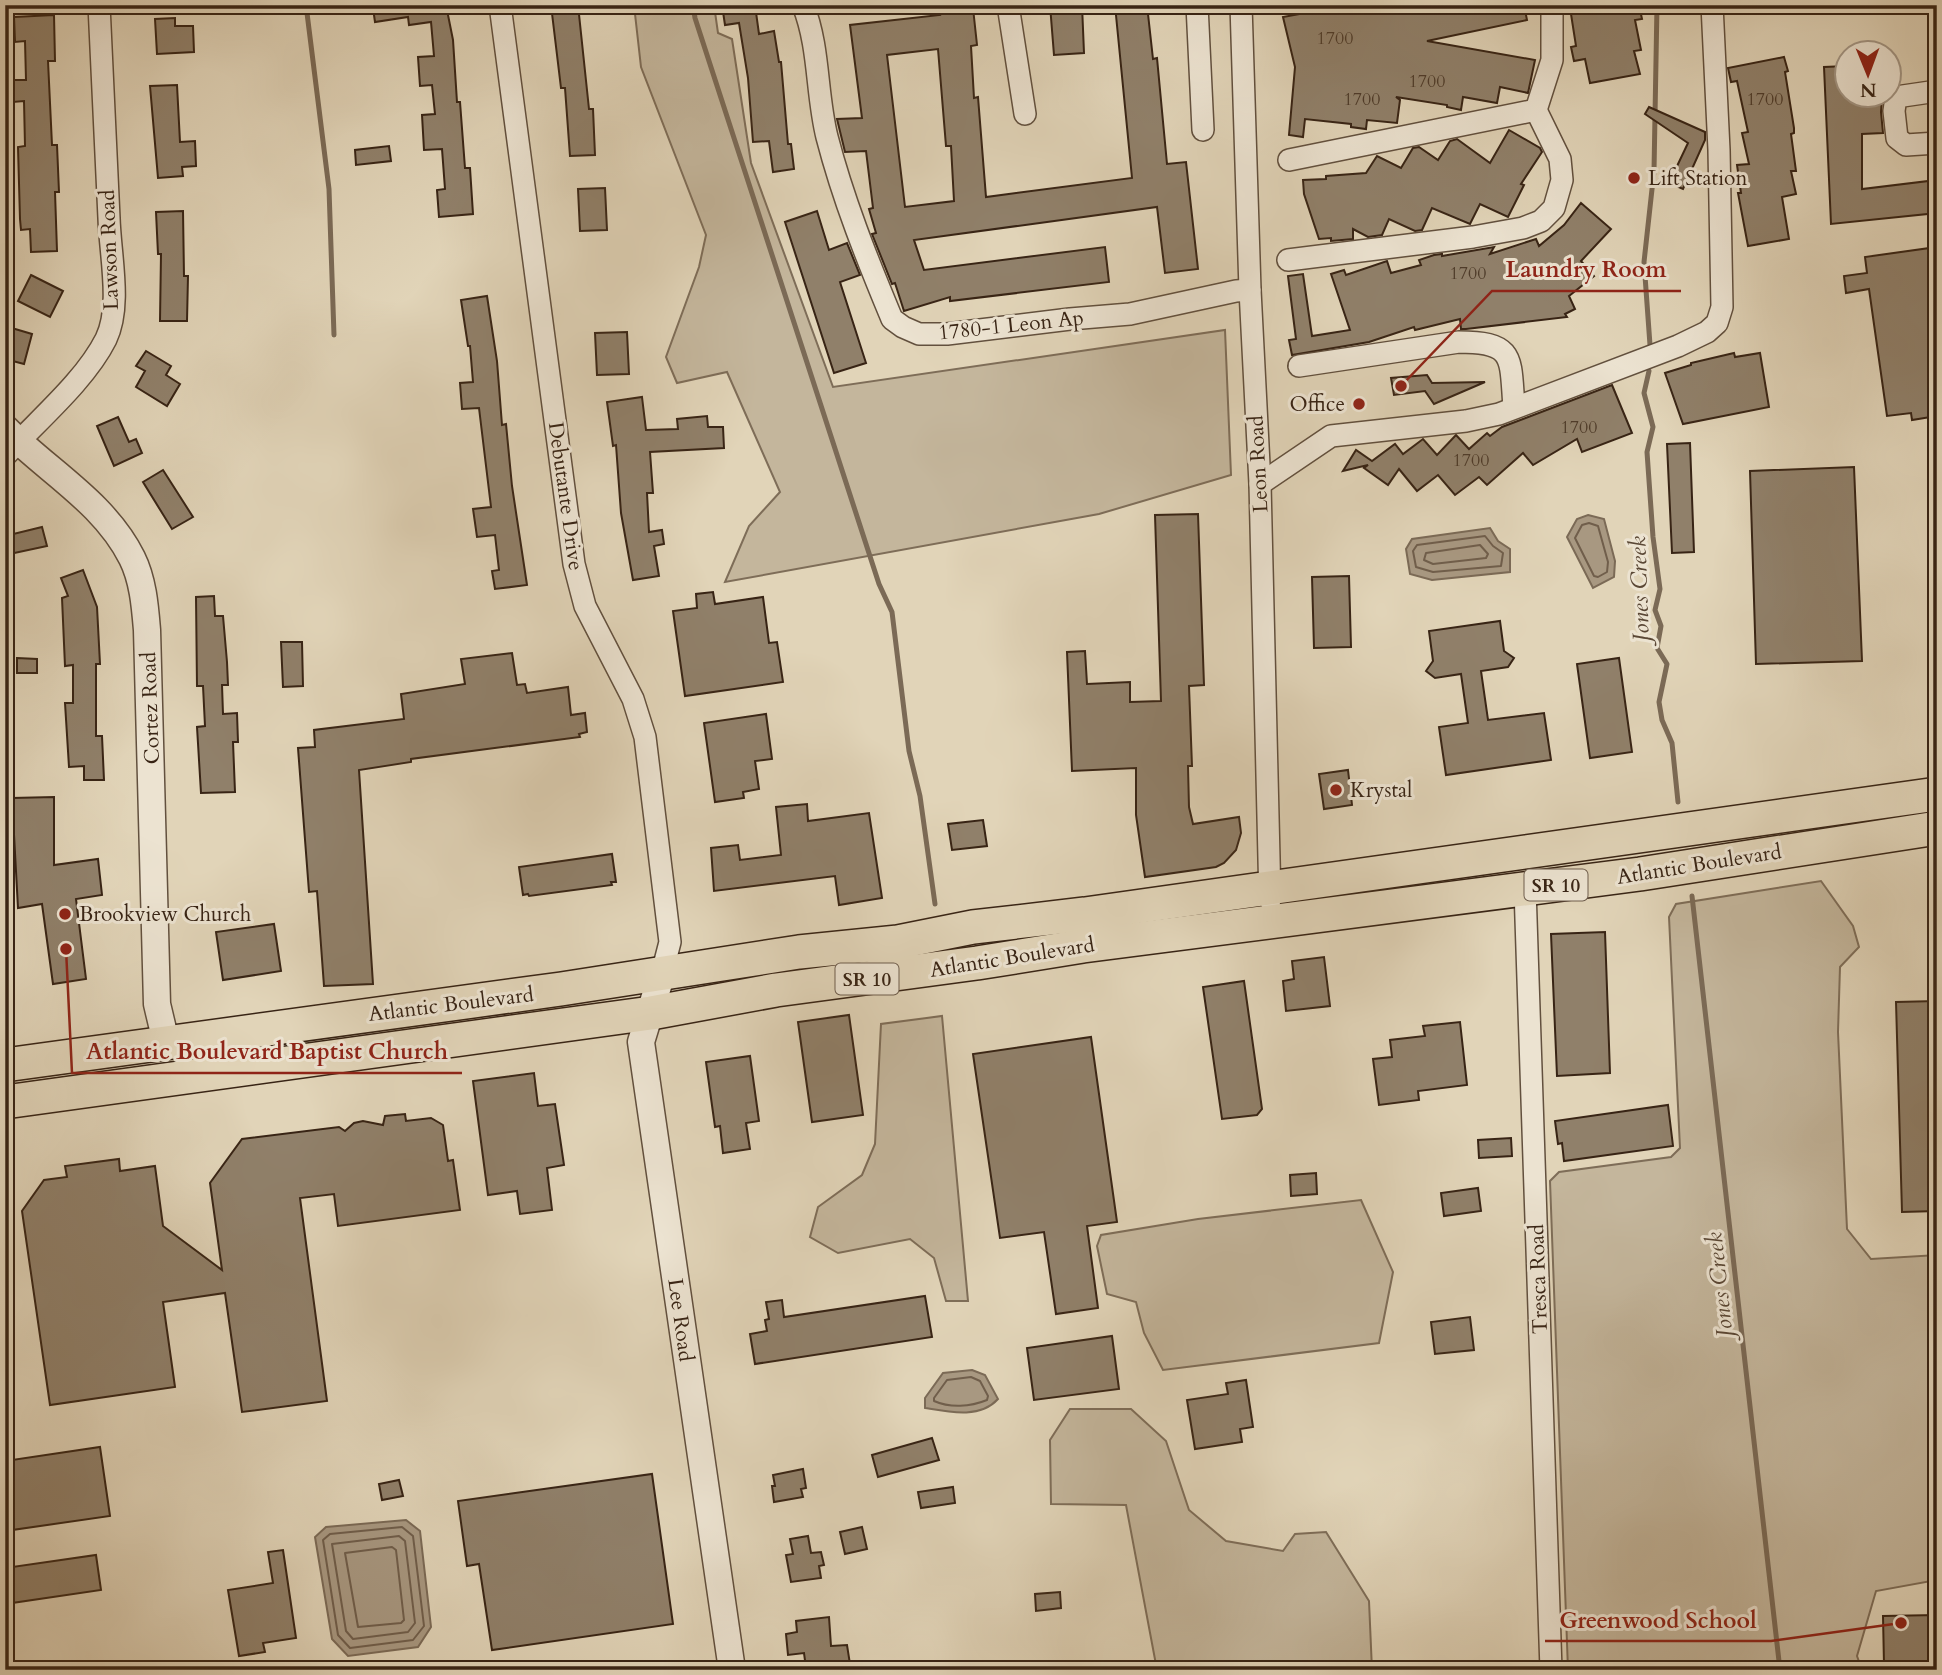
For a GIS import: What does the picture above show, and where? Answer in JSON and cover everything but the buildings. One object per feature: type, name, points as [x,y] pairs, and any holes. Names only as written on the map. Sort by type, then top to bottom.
[{"type":"highway","name":"Atlantic Boulevard","points":[[5,1065],[487,1000],[799,952],[898,942],[973,927],[1085,914],[1937,794]]},
{"type":"highway","name":"Atlantic Boulevard","points":[[5,1102],[652,1013],[776,990],[1083,946],[1525,889],[1937,828]]},
{"type":"highway","points":[[1525,889],[1539,869],[1570,866],[1579,845]]},
{"type":"highway","points":[[174,1078],[175,1065],[183,1060],[211,1054],[223,1035]]},
{"type":"highway","points":[[118,1086],[135,1066],[161,1062],[167,1057],[166,1042]]},
{"type":"street","name":"Lawson Road","points":[[10,442],[93,361],[107,337],[113,315],[99,5]]},
{"type":"street","name":"Debutante Drive","points":[[500,5],[574,564],[585,606],[633,699],[645,737],[670,942],[662,973]]},
{"type":"street","name":"1780-1 Leon Ap","points":[[803,5],[812,28],[827,134],[843,191],[892,319],[902,327],[919,334],[947,334],[1070,318],[1130,314],[1250,290]]},
{"type":"street","points":[[1009,5],[1025,114]]},
{"type":"street","points":[[1197,5],[1203,130]]},
{"type":"street","name":"Leon Road","points":[[1241,5],[1250,290],[1260,484],[1269,923]]},
{"type":"street","points":[[1288,260],[1473,237],[1523,228],[1541,221],[1554,208],[1562,180],[1560,159],[1536,110],[1552,60],[1552,5]]},
{"type":"street","points":[[1260,484],[1331,436],[1466,421],[1499,414],[1678,346],[1707,332],[1717,323],[1722,307],[1720,163],[1712,5]]},
{"type":"street","points":[[1937,91],[1896,97],[1894,111],[1897,138],[1906,145],[1937,143]]},
{"type":"street","points":[[1289,160],[1536,110]]},
{"type":"street","points":[[1299,366],[1459,342],[1483,342],[1499,348],[1510,360],[1514,407]]},
{"type":"street","name":"Cortez Road","points":[[10,442],[88,501],[118,534],[132,559],[143,592],[148,630],[158,1004],[166,1042]]},
{"type":"street","name":"Tresca Road","points":[[1525,889],[1551,1670]]},
{"type":"street","name":"Lee Road","points":[[662,973],[641,1042],[732,1670]]},
{"type":"shaded area","points":[[634,5],[714,5],[718,33],[732,39],[751,163],[833,387],[1225,330],[1231,475],[1099,514],[725,582],[749,526],[780,492],[727,372],[677,383],[666,357],[699,267],[706,235],[641,67]]},
{"type":"shaded area","points":[[1821,881],[1853,926],[1859,947],[1840,967],[1838,1032],[1847,1229],[1871,1259],[1937,1255],[1937,1580],[1876,1591],[1857,1656],[1862,1670],[1568,1670],[1550,1181],[1559,1172],[1671,1157],[1680,1148],[1669,917],[1676,904]]},
{"type":"shaded area","points":[[942,1016],[968,1301],[946,1301],[934,1258],[910,1239],[838,1253],[810,1237],[818,1207],[862,1175],[875,1144],[881,1024]]},
{"type":"shaded area","points":[[1361,1200],[1393,1272],[1379,1343],[1163,1370],[1144,1333],[1136,1302],[1107,1294],[1097,1246],[1101,1235],[1198,1219]]},
{"type":"shaded area","points":[[1070,1409],[1131,1409],[1166,1441],[1189,1510],[1226,1541],[1283,1551],[1295,1534],[1326,1532],[1369,1601],[1372,1670],[1157,1670],[1126,1505],[1051,1504],[1050,1440]]},
{"type":"water","points":[[1588,515],[1604,519],[1615,561],[1614,577],[1593,588],[1567,537],[1577,519]]},
{"type":"water","points":[[1490,528],[1498,541],[1510,549],[1510,572],[1432,580],[1410,574],[1406,549],[1412,539]]},
{"type":"water","points":[[972,1370],[985,1375],[998,1399],[991,1405],[973,1412],[925,1408],[925,1398],[943,1373]]},
{"type":"water","points":[[406,1520],[420,1531],[431,1627],[418,1647],[348,1656],[332,1639],[315,1537],[326,1527]]},
{"type":"waterway","points":[[306,5],[329,189],[334,335]]},
{"type":"waterway","points":[[693,5],[879,584],[892,612],[909,751],[920,796],[935,904]]},
{"type":"waterway","name":"Jones Creek","points":[[1650,345],[1644,262],[1654,171],[1657,5]]},
{"type":"waterway","name":"Jones Creek","points":[[1649,371],[1644,393],[1653,427],[1647,452],[1660,589],[1655,610],[1661,626],[1657,648],[1667,664],[1659,702],[1662,720],[1672,743],[1678,802]]},
{"type":"waterway","name":"Jones Creek","points":[[1692,896],[1780,1670]]},
{"type":"place","name":"Lift Station","points":[[1634,178]]},
{"type":"place","name":"Laundry Room","points":[[1401,386]]},
{"type":"place","name":"Office","points":[[1359,404]]},
{"type":"place","name":"Krystal","points":[[1336,790]]},
{"type":"place","name":"Brookview Church","points":[[65,914]]},
{"type":"place","name":"Atlantic Boulevard Baptist Church","points":[[66,949]]},
{"type":"place","name":"Greenwood School","points":[[1901,1623]]}]
